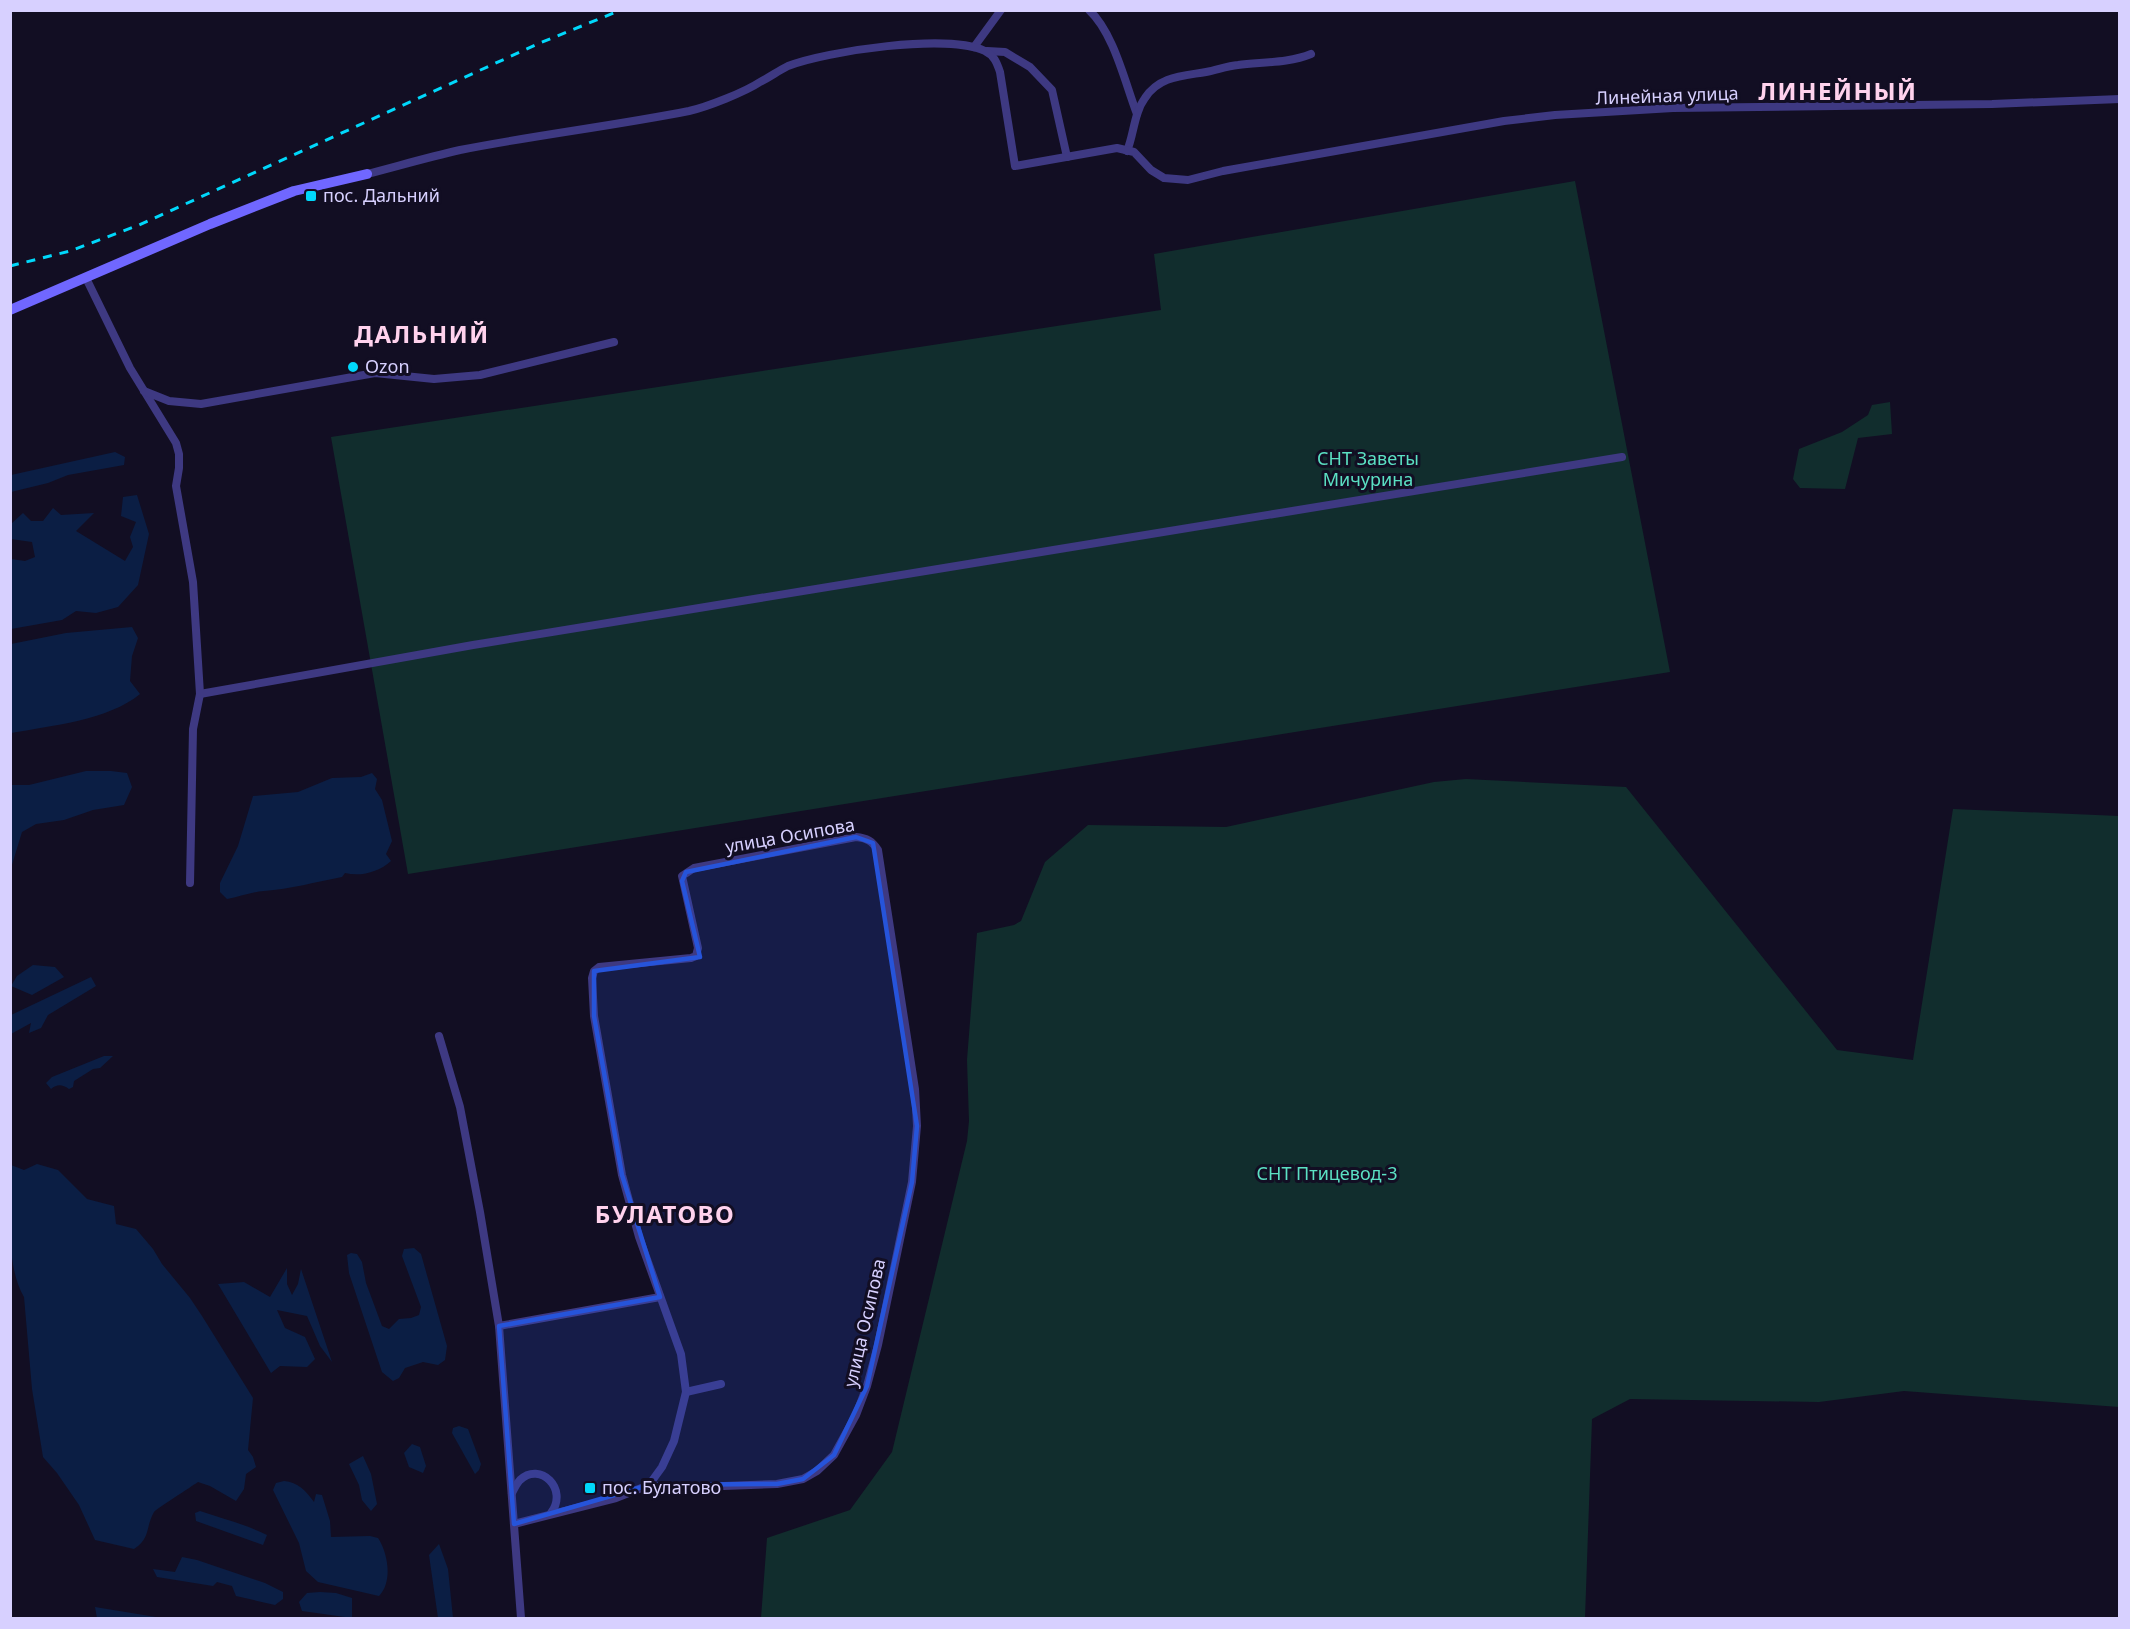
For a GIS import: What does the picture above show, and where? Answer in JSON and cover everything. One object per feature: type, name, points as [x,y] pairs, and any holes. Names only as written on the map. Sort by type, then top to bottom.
[{"type":"street","points":[[974,46],[1001,10]]},
{"type":"street","points":[[1089,10],[1101,24],[1110,41],[1138,115]]},
{"type":"street","points":[[10,310],[210,224],[294,191],[467,149],[690,111],[746,89],[788,66],[813,59],[923,43],[952,43],[974,46],[987,51],[1005,52],[1030,67],[1052,90],[1067,157]]},
{"type":"street","points":[[987,51],[994,58],[1000,72],[1015,166],[1117,148],[1127,151],[1145,96],[1160,83],[1180,74],[1300,58],[1311,54]]},
{"type":"street","name":"Линейная улица","points":[[1127,151],[1134,152],[1151,170],[1164,178],[1188,180],[1223,171],[1503,121],[1555,115],[1673,108],[1980,104],[2120,99]]},
{"type":"street","points":[[86,278],[144,391],[176,443],[179,454],[176,486],[193,582],[200,693],[193,729],[190,882]]},
{"type":"street","points":[[144,391],[168,401],[201,404],[375,373],[434,380],[480,375],[614,342]]},
{"type":"street","points":[[200,693],[472,645],[1622,457]]},
{"type":"street","name":"улица Осипова","points":[[513,1524],[616,1498],[650,1485],[670,1488],[777,1484],[803,1479],[817,1471],[834,1455],[856,1415],[878,1345],[912,1182],[917,1126],[915,1089],[878,850],[866,838],[856,837],[694,868],[682,876],[698,948],[696,956],[599,967],[594,971],[592,978],[594,1016],[622,1175],[639,1237],[681,1354],[686,1392],[674,1441],[662,1467],[650,1485]]},
{"type":"street","points":[[439,1036],[460,1107],[499,1326],[521,1618]]},
{"type":"street","points":[[499,1326],[660,1297]]},
{"type":"street","points":[[686,1392],[721,1384]]},
{"type":"street","points":[[512,1493],[521,1480],[532,1474],[544,1476],[554,1484],[558,1496],[556,1506],[551,1513]]},
{"type":"highlighted area","points":[[856,837],[873,843],[917,1126],[912,1182],[867,1386],[834,1455],[803,1479],[777,1484],[649,1485],[514,1524],[499,1326],[660,1297],[622,1175],[594,1016],[594,971],[700,957],[682,881],[686,872]]},
{"type":"green space","name":"СНТ Заветы Мичурина","points":[[1575,181],[1670,672],[408,874],[331,437],[1161,310],[1154,254]]},
{"type":"green space","points":[[1890,402],[1892,434],[1858,438],[1845,489],[1800,488],[1793,479],[1799,449],[1842,432],[1868,415],[1872,405]]},
{"type":"green space","name":"СНТ Птицевод-3","points":[[1466,779],[1626,787],[1837,1050],[1913,1060],[1953,809],[2119,816],[2119,1407],[1904,1391],[1819,1402],[1630,1399],[1592,1419],[1585,1618],[761,1618],[767,1538],[850,1510],[892,1452],[967,1141],[969,1121],[967,1060],[977,933],[1014,925],[1021,921],[1045,862],[1088,825],[1226,827],[1434,782]]},
{"type":"water","points":[[115,452],[125,457],[124,465],[68,475],[48,483],[11,492],[11,475]]},
{"type":"water","points":[[137,495],[149,534],[138,585],[118,607],[96,613],[76,611],[62,620],[11,629],[11,559],[25,561],[35,557],[32,542],[11,539],[11,524],[23,513],[31,521],[43,521],[53,508],[61,515],[94,513],[76,531],[125,561],[133,547],[130,537],[136,522],[121,516],[123,497]]},
{"type":"water","points":[[132,627],[138,638],[132,656],[130,681],[140,694],[127,703],[96,716],[11,733],[11,644],[66,633]]},
{"type":"water","points":[[86,771],[127,773],[132,787],[124,805],[93,810],[64,820],[36,824],[22,832],[11,868],[11,785],[29,785]]},
{"type":"water","points":[[372,773],[377,779],[375,789],[382,800],[392,841],[386,854],[391,861],[386,865],[370,873],[345,873],[342,877],[254,892],[227,899],[220,892],[220,883],[238,846],[253,796],[298,792],[332,778],[361,777]]},
{"type":"water","points":[[33,965],[55,967],[64,977],[32,995],[11,986],[17,976]]},
{"type":"water","points":[[91,977],[96,986],[48,1015],[41,1028],[29,1033],[31,1023],[11,1034],[11,1015]]},
{"type":"water","points":[[104,1056],[113,1056],[100,1068],[93,1069],[74,1081],[73,1087],[69,1089],[60,1085],[51,1089],[46,1083],[52,1077]]},
{"type":"water","points":[[37,1164],[58,1170],[87,1199],[114,1206],[116,1224],[136,1229],[190,1298],[253,1398],[248,1450],[256,1467],[246,1474],[244,1489],[236,1501],[198,1482],[154,1512],[143,1541],[134,1549],[95,1540],[79,1505],[43,1457],[32,1389],[24,1297],[14,1268],[10,1233],[11,1165],[24,1170]]},
{"type":"water","points":[[414,1248],[421,1254],[447,1346],[445,1360],[438,1365],[423,1362],[405,1368],[399,1378],[393,1381],[382,1372],[349,1273],[347,1255],[357,1254],[362,1262],[366,1283],[382,1326],[389,1329],[399,1319],[419,1315],[421,1307],[402,1256],[404,1249]]},
{"type":"water","points":[[287,1268],[287,1284],[292,1295],[298,1284],[301,1269],[332,1362],[320,1346],[307,1316],[277,1310],[285,1328],[305,1337],[315,1359],[307,1367],[280,1366],[271,1373],[218,1284],[244,1282],[270,1297]]},
{"type":"water","points":[[459,1426],[468,1429],[481,1464],[475,1474],[452,1433],[453,1428]]},
{"type":"water","points":[[412,1444],[420,1447],[426,1466],[423,1473],[409,1467],[404,1453]]},
{"type":"water","points":[[363,1456],[371,1474],[377,1504],[371,1511],[362,1500],[359,1485],[349,1464]]},
{"type":"water","points":[[284,1481],[301,1488],[314,1502],[316,1494],[322,1495],[330,1521],[331,1537],[370,1536],[378,1538],[388,1567],[386,1583],[379,1596],[318,1582],[306,1571],[299,1543],[273,1490],[276,1483]]},
{"type":"water","points":[[200,1511],[267,1535],[263,1545],[196,1521],[195,1513]]},
{"type":"water","points":[[439,1544],[448,1569],[453,1618],[438,1618],[429,1555]]},
{"type":"water","points":[[182,1557],[265,1583],[283,1592],[283,1599],[275,1605],[236,1596],[232,1586],[217,1582],[213,1586],[157,1577],[153,1569],[175,1572]]},
{"type":"water","points":[[307,1593],[336,1593],[352,1598],[352,1618],[302,1611],[299,1602]]},
{"type":"water","points":[[95,1607],[162,1618],[97,1618]]},
{"type":"railway","points":[[10,266],[70,251],[139,225],[540,43],[621,10]]},
{"type":"place","name":"пос. Дальний","points":[[311,196]]},
{"type":"place","name":"Ozon","points":[[353,367]]},
{"type":"place","name":"пос. Булатово","points":[[590,1488]]},
{"type":"district","name":"ЛИНЕЙНЫЙ","points":[[1838,92]]},
{"type":"district","name":"ДАЛЬНИЙ","points":[[422,335]]},
{"type":"district","name":"БУЛАТОВО","points":[[665,1215]]}]
